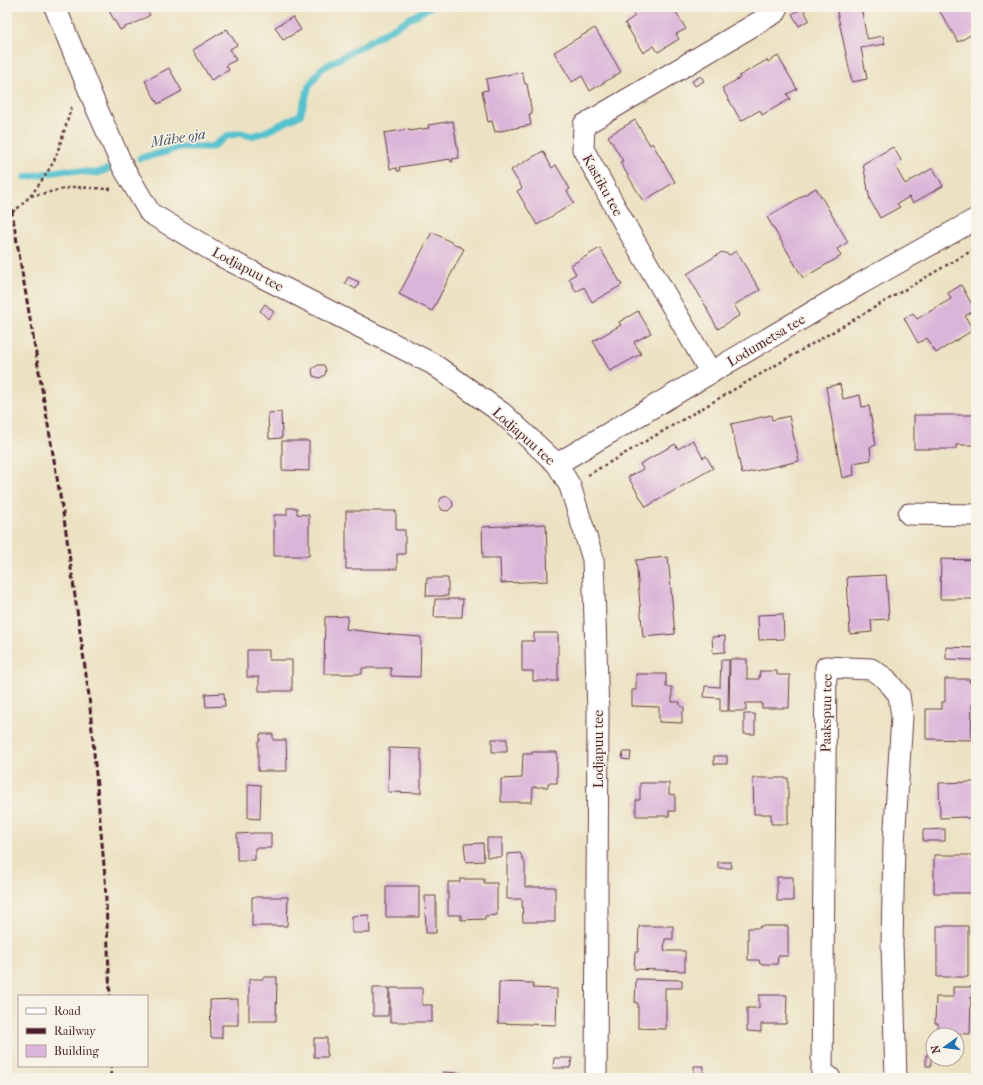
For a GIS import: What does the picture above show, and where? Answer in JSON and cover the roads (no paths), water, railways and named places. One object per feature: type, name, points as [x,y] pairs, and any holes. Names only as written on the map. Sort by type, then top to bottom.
[{"type":"street","name":"Lodjapuu tee","points":[[54,7],[110,138],[131,180],[150,213],[223,257],[433,364],[502,413],[557,464],[570,486],[593,559],[598,713],[596,1078]]},
{"type":"street","name":"Kastiku tee","points":[[711,373],[629,232],[583,149],[584,125],[776,12]]},
{"type":"street","name":"Lodumetsa tee","points":[[557,464],[860,284],[976,219]]},
{"type":"street","points":[[909,514],[976,516]]},
{"type":"street","name":"Paakspuu tee","points":[[830,1078],[822,1071],[826,667],[871,669],[886,678],[898,695],[902,718],[894,843],[892,944],[896,1078]]},
{"type":"waterway","name":"Mähe oja","points":[[140,158],[166,152],[179,147],[212,147],[227,136],[240,133],[252,136],[265,132],[300,115],[309,86],[321,69],[430,7]]},
{"type":"waterway","name":"Mähe oja","points":[[26,177],[66,170],[97,173],[108,169]]},
{"type":"railway","points":[[7,183],[65,525],[89,696],[105,877],[110,995]]},
{"type":"railway","points":[[111,1067],[111,1078]]}]
